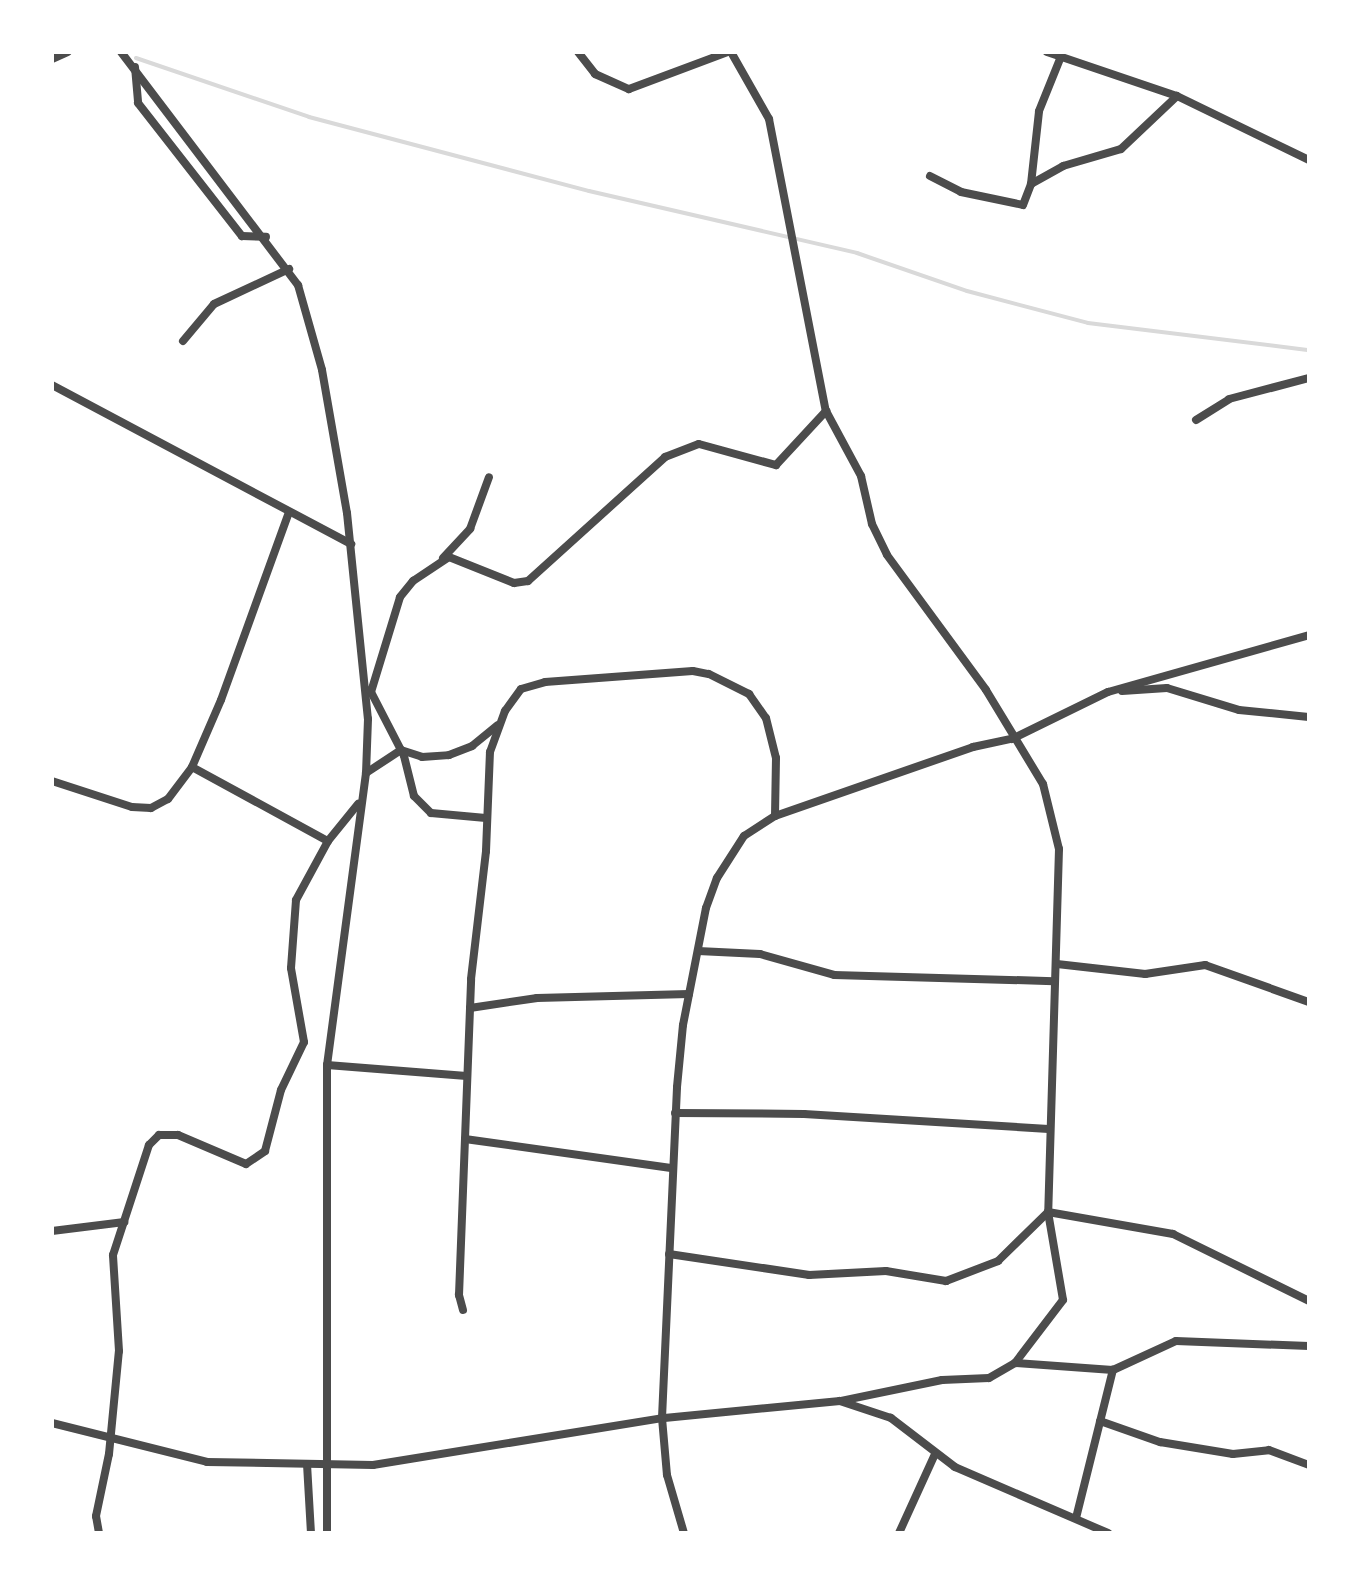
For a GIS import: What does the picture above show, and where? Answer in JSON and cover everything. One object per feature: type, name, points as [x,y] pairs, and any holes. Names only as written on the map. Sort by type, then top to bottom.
[{"type":"street","points":[[52,59],[68,52]]},
{"type":"street","points":[[121,52],[289,269],[311,319],[351,544],[360,672],[368,719],[366,773],[359,804],[327,1065],[327,1533]]},
{"type":"street","points":[[52,1423],[207,1462],[373,1465],[662,1418],[840,1401],[942,1380],[981,1380],[1015,1363],[1063,1300],[1048,1212],[1059,849],[1054,816],[1043,784],[1012,739],[986,690],[887,555],[872,524],[861,476],[826,411],[769,119],[756,88],[730,52],[629,89],[595,74],[578,52]]},
{"type":"street","points":[[1047,52],[1060,59],[1177,96],[1309,160]]},
{"type":"street","points":[[930,176],[961,192],[1023,205],[1031,184],[1039,111],[1060,59]]},
{"type":"street","points":[[135,67],[138,103],[242,236],[266,237]]},
{"type":"street","points":[[1031,184],[1063,166],[1121,149],[1177,96]]},
{"type":"street","points":[[183,341],[214,304],[289,269]]},
{"type":"street","points":[[1196,420],[1229,399],[1309,378]]},
{"type":"street","points":[[52,385],[351,544]]},
{"type":"street","points":[[371,692],[400,597],[449,557],[514,583],[528,581],[665,457],[699,444],[776,465],[826,411]]},
{"type":"street","points":[[435,567],[470,529],[489,477]]},
{"type":"street","points":[[52,781],[132,807],[151,808],[168,799],[192,767],[255,615],[289,512]]},
{"type":"street","points":[[684,1533],[667,1475],[662,1418],[671,1300],[669,1254],[675,1113],[689,994],[698,951],[717,878],[744,836],[775,816],[973,747],[1012,739],[1108,692],[1309,635]]},
{"type":"street","points":[[360,672],[401,750],[414,796],[431,813],[486,818]]},
{"type":"street","points":[[463,1310],[459,1295],[470,1008],[490,752],[501,722],[521,689],[545,682],[709,674],[749,694],[766,718],[776,758],[775,816]]},
{"type":"street","points":[[1108,692],[1167,688],[1239,710],[1309,717]]},
{"type":"street","points":[[401,750],[422,757],[449,755],[472,746],[501,722]]},
{"type":"street","points":[[366,773],[401,750]]},
{"type":"street","points":[[192,767],[328,841]]},
{"type":"street","points":[[99,1533],[96,1516],[111,1439],[119,1351],[113,1255],[149,1145],[159,1135],[178,1135],[246,1164],[265,1151],[281,1090],[304,1042],[291,968],[293,912],[328,841],[359,804]]},
{"type":"street","points":[[698,951],[760,954],[834,975],[1054,981]]},
{"type":"street","points":[[1057,964],[1145,974],[1205,965],[1309,1002]]},
{"type":"street","points":[[470,1008],[537,998],[689,994]]},
{"type":"street","points":[[327,1065],[467,1076]]},
{"type":"street","points":[[675,1113],[804,1114],[1049,1129]]},
{"type":"street","points":[[465,1139],[671,1168]]},
{"type":"street","points":[[669,1254],[809,1275],[886,1271],[946,1281],[998,1261],[1048,1212]]},
{"type":"street","points":[[1048,1212],[1173,1234],[1309,1301]]},
{"type":"street","points":[[52,1231],[124,1222]]},
{"type":"street","points":[[1015,1363],[1113,1370],[1176,1341],[1309,1346]]},
{"type":"street","points":[[1076,1518],[1113,1370]]},
{"type":"street","points":[[840,1401],[891,1418],[935,1454],[1108,1533]]},
{"type":"street","points":[[1100,1421],[1160,1442],[1233,1454],[1269,1450],[1309,1464]]},
{"type":"street","points":[[899,1533],[935,1454]]},
{"type":"street","points":[[307,1464],[311,1533]]},
{"type":"street","points":[[1081,1533],[1085,1523]]},
{"type":"waterway","points":[[136,58],[309,117],[589,191],[857,253],[967,291],[1088,323],[1309,350]]}]
